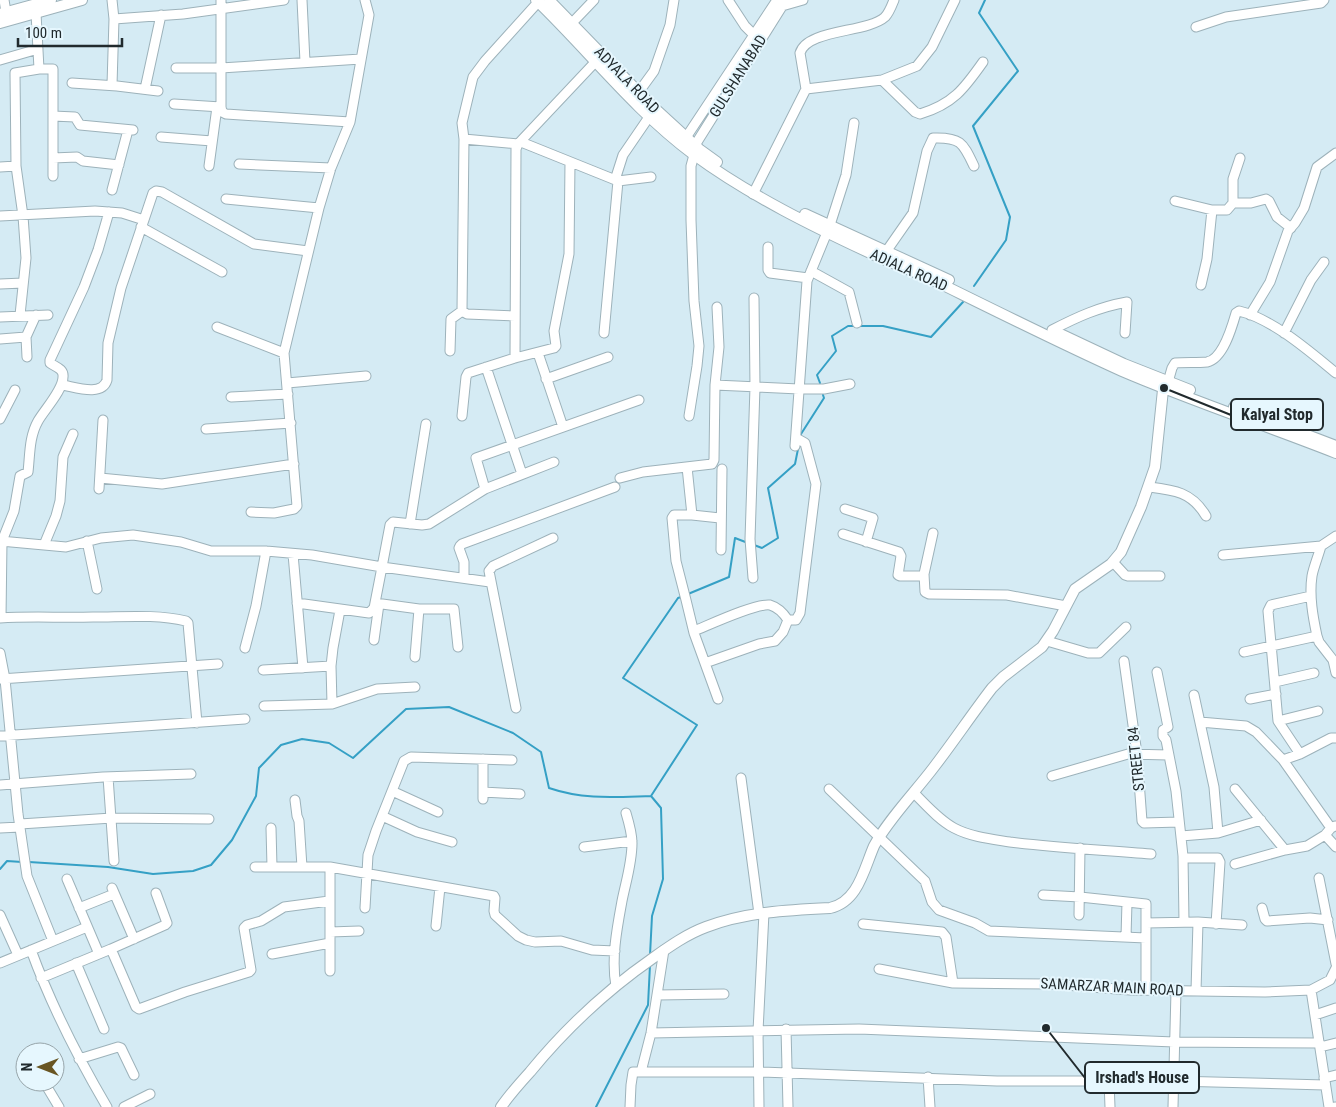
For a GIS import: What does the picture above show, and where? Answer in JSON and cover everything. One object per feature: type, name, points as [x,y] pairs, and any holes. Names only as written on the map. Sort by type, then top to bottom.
[{"type":"main road","points":[[3,13],[51,0]]},
{"type":"main road","points":[[0,23],[82,0]]},
{"type":"main road","name":"ADYALA ROAD","points":[[550,0],[572,23],[599,58],[638,93],[684,141]]},
{"type":"main road","name":"ADIALA ROAD","points":[[538,1],[599,58],[649,117],[684,141],[693,151],[755,190]]},
{"type":"main road","name":"ADIALA ROAD","points":[[693,151],[707,156],[789,214],[828,228],[1114,367],[1165,383],[1336,446]]},
{"type":"main road","name":"ADIALA ROAD","points":[[884,255],[938,274],[1165,383],[1336,453]]},
{"type":"main road","points":[[501,1107],[546,1051],[579,1019],[616,986],[662,952],[705,928],[762,913],[830,908],[849,899],[880,836],[992,688],[1047,641],[1075,589],[1114,562],[1121,552],[1149,487],[1157,453],[1165,383]]},
{"type":"street","points":[[3,13],[4,0]]},
{"type":"street","points":[[112,0],[114,19],[112,85]]},
{"type":"street","points":[[114,19],[182,14],[221,4],[284,0]]},
{"type":"street","points":[[302,0],[305,62]]},
{"type":"street","points":[[251,512],[274,513],[294,509],[297,506],[284,352],[308,251],[331,168],[350,122],[369,15],[365,0]]},
{"type":"street","points":[[572,23],[594,0]]},
{"type":"street","points":[[638,93],[654,71],[670,25],[674,0]]},
{"type":"street","points":[[728,0],[745,26],[756,38]]},
{"type":"street","points":[[781,2],[803,0]]},
{"type":"street","points":[[755,190],[806,89],[800,53],[802,47],[811,40],[874,24],[886,16],[894,0]]},
{"type":"street","points":[[806,89],[882,80],[917,66],[932,47],[955,0]]},
{"type":"street","points":[[1196,27],[1226,17],[1321,3],[1324,0]]},
{"type":"street","points":[[462,311],[464,139],[462,123],[473,77],[538,1]]},
{"type":"street","name":"GULSHANABAD","points":[[684,141],[781,2]]},
{"type":"street","points":[[209,166],[219,107],[222,68],[221,4]]},
{"type":"street","points":[[36,13],[39,69]]},
{"type":"street","points":[[145,89],[161,15]]},
{"type":"street","name":"GULSHANABAD","points":[[693,151],[756,38]]},
{"type":"street","points":[[0,60],[38,49]]},
{"type":"street","points":[[515,358],[516,149],[599,58]]},
{"type":"street","points":[[176,68],[222,68],[361,59]]},
{"type":"street","points":[[882,80],[915,112],[920,114],[956,97],[983,62]]},
{"type":"street","points":[[20,315],[26,258],[23,216],[16,166],[15,73],[53,69],[53,176]]},
{"type":"street","points":[[72,83],[112,85],[158,91]]},
{"type":"street","points":[[174,104],[219,107]]},
{"type":"street","points":[[219,107],[226,114],[350,122]]},
{"type":"street","points":[[53,116],[75,117],[80,125],[130,130],[112,190]]},
{"type":"street","points":[[604,333],[616,180],[624,155],[649,117]]},
{"type":"street","points":[[694,631],[746,610],[768,605],[788,620],[796,620],[800,613],[816,484],[805,443],[795,442],[809,275],[828,228],[846,175],[854,123]]},
{"type":"street","points":[[161,137],[212,141]]},
{"type":"street","points":[[884,255],[913,213],[927,150],[933,138],[948,138],[963,144],[974,166]]},
{"type":"street","points":[[464,139],[520,143],[616,180],[651,177]]},
{"type":"street","points":[[689,416],[697,366],[698,346],[691,220],[691,166],[693,151]]},
{"type":"street","points":[[1250,315],[1270,282],[1291,228],[1304,208],[1317,167],[1336,153]]},
{"type":"street","points":[[53,158],[77,157],[82,161],[119,165]]},
{"type":"street","points":[[1175,201],[1212,210],[1227,210],[1233,202],[1233,178],[1240,158]]},
{"type":"street","points":[[462,416],[468,373],[556,346],[554,331],[569,254],[570,162]]},
{"type":"street","points":[[239,164],[331,168]]},
{"type":"street","points":[[0,168],[16,166]]},
{"type":"street","points":[[62,385],[90,389],[101,389],[106,386],[108,343],[122,288],[142,224],[153,193],[156,191],[162,192],[254,244],[308,251]]},
{"type":"street","points":[[226,199],[320,208]]},
{"type":"street","points":[[1233,202],[1251,203],[1266,199],[1270,201],[1277,218],[1291,228]]},
{"type":"street","points":[[1201,285],[1207,259],[1212,210]]},
{"type":"street","points":[[0,216],[95,211],[122,214],[222,272]]},
{"type":"street","points":[[109,212],[98,250],[84,287],[50,360],[50,363],[61,369],[63,373],[62,385],[37,423],[30,442],[28,472],[20,476],[14,511],[1,541],[0,618],[40,616],[93,618],[161,616],[186,621],[188,623],[197,723]]},
{"type":"street","points":[[768,247],[768,270],[770,272],[809,275],[849,292],[857,323]]},
{"type":"street","points":[[1284,333],[1311,280],[1324,262]]},
{"type":"street","points":[[0,284],[23,284]]},
{"type":"street","points":[[753,578],[750,539],[755,386],[754,298]]},
{"type":"street","points":[[1052,330],[1089,311],[1127,302],[1125,333]]},
{"type":"street","points":[[620,478],[643,472],[712,464],[714,460],[715,385],[719,347],[717,307]]},
{"type":"street","points":[[462,311],[467,314],[515,316]]},
{"type":"street","points":[[450,351],[451,319],[462,311]]},
{"type":"street","points":[[1165,383],[1175,363],[1207,362],[1213,359],[1229,337],[1236,313],[1239,312],[1250,315],[1284,333],[1336,373]]},
{"type":"street","points":[[28,357],[26,337],[36,315]]},
{"type":"street","points":[[0,317],[48,315]]},
{"type":"street","points":[[217,327],[284,352]]},
{"type":"street","points":[[0,339],[26,337]]},
{"type":"street","points":[[538,352],[563,427]]},
{"type":"street","points":[[546,379],[608,357]]},
{"type":"street","points":[[486,368],[522,474]]},
{"type":"street","points":[[287,383],[366,376]]},
{"type":"street","points":[[715,385],[824,389],[850,384]]},
{"type":"street","points":[[0,419],[15,390]]},
{"type":"street","points":[[231,398],[288,394]]},
{"type":"street","points":[[485,489],[476,458],[638,400]]},
{"type":"street","points":[[99,490],[103,420]]},
{"type":"street","points":[[206,429],[291,423]]},
{"type":"street","points":[[410,524],[426,424]]},
{"type":"street","points":[[44,545],[60,501],[63,457],[73,434]]},
{"type":"street","points":[[374,640],[382,567],[390,525],[395,521],[410,524],[429,524],[485,489],[554,462]]},
{"type":"street","points":[[100,478],[162,484],[294,464]]},
{"type":"street","points":[[687,467],[692,515]]},
{"type":"street","points":[[721,550],[722,469]]},
{"type":"street","points":[[464,578],[464,562],[459,548],[462,544],[615,487]]},
{"type":"street","points":[[1149,487],[1187,495],[1197,503],[1206,516]]},
{"type":"street","points":[[845,509],[873,518],[866,542]]},
{"type":"street","points":[[718,699],[694,631],[676,561],[672,523],[674,515],[720,518]]},
{"type":"street","points":[[933,533],[924,576],[925,592],[929,594],[1007,595],[1066,606]]},
{"type":"street","points":[[843,534],[901,553],[898,575],[924,576]]},
{"type":"street","points":[[1,541],[66,547],[101,538],[133,535],[181,542],[211,550],[250,550],[312,555],[490,582]]},
{"type":"street","points":[[1223,555],[1322,546],[1336,536]]},
{"type":"street","points":[[516,708],[489,571],[493,566],[552,538]]},
{"type":"street","points":[[87,541],[97,589]]},
{"type":"street","points":[[1322,546],[1312,574],[1311,596],[1316,636],[1333,660],[1336,673]]},
{"type":"street","points":[[245,648],[256,606],[266,551]]},
{"type":"street","points":[[293,554],[303,668]]},
{"type":"street","points":[[1114,562],[1128,576],[1160,576]]},
{"type":"street","points":[[1300,754],[1278,721],[1268,611],[1271,605],[1311,596]]},
{"type":"street","points":[[297,603],[369,613],[372,612],[377,604]]},
{"type":"street","points":[[377,604],[419,609],[454,609],[458,647]]},
{"type":"street","points":[[415,657],[419,609]]},
{"type":"street","points":[[332,704],[332,648],[340,610]]},
{"type":"street","points":[[705,663],[759,644],[776,641],[784,632],[788,620]]},
{"type":"street","points":[[1047,641],[1088,653],[1099,653],[1126,627]]},
{"type":"street","points":[[1244,652],[1316,636]]},
{"type":"street","points":[[0,653],[2,679],[12,735],[26,876],[52,941]]},
{"type":"street","name":"STREET 84","points":[[1124,660],[1137,754],[1142,821],[1144,823],[1179,822]]},
{"type":"street","points":[[2,679],[218,664]]},
{"type":"street","points":[[264,670],[331,666]]},
{"type":"street","points":[[1157,672],[1168,727],[1163,732],[1176,791],[1181,836],[1184,922]]},
{"type":"street","points":[[1275,682],[1314,673]]},
{"type":"street","points":[[264,706],[332,704],[377,689],[415,688]]},
{"type":"street","points":[[1250,699],[1276,694]]},
{"type":"street","points":[[1194,695],[1214,786],[1218,833]]},
{"type":"street","points":[[1278,721],[1318,711]]},
{"type":"street","points":[[0,736],[245,719]]},
{"type":"street","points":[[1200,722],[1246,726],[1256,732],[1283,760],[1331,830],[1336,847]]},
{"type":"street","points":[[1283,760],[1300,754],[1331,738],[1336,738]]},
{"type":"street","points":[[1052,776],[1128,754],[1168,755]]},
{"type":"street","points":[[365,908],[368,855],[404,761],[411,757],[512,760]]},
{"type":"street","points":[[482,759],[483,795],[520,794]]},
{"type":"street","points":[[0,785],[108,777],[190,774]]},
{"type":"street","points":[[108,777],[114,861]]},
{"type":"street","points":[[741,778],[762,913],[758,1030],[760,1107]]},
{"type":"street","points":[[829,789],[880,836],[924,881],[932,902],[939,910],[975,923],[989,931],[1146,938]]},
{"type":"street","points":[[1234,789],[1285,850]]},
{"type":"street","points":[[392,792],[438,812]]},
{"type":"street","points":[[914,793],[934,813],[954,828],[979,838],[1053,848],[1080,848],[1151,854]]},
{"type":"street","points":[[295,800],[299,822],[302,867]]},
{"type":"street","points":[[616,986],[615,951],[622,900],[630,867],[632,841],[626,812]]},
{"type":"street","points":[[382,816],[417,832],[452,842]]},
{"type":"street","points":[[0,828],[112,818],[209,819]]},
{"type":"street","points":[[1181,836],[1218,833],[1260,820]]},
{"type":"street","points":[[271,828],[272,867]]},
{"type":"street","points":[[1235,864],[1307,846],[1331,830]]},
{"type":"street","points":[[584,847],[632,841]]},
{"type":"street","points":[[1079,915],[1080,848]]},
{"type":"street","points":[[1183,858],[1218,858],[1220,862],[1216,924]]},
{"type":"street","points":[[330,866],[330,971]]},
{"type":"street","points":[[255,867],[330,866],[494,896],[495,915],[518,936],[526,940],[535,942],[561,941],[592,950],[615,951]]},
{"type":"street","points":[[1319,878],[1336,964]]},
{"type":"street","points":[[67,879],[99,954]]},
{"type":"street","points":[[436,926],[440,887]]},
{"type":"street","points":[[79,908],[113,891],[134,939]]},
{"type":"street","points":[[41,978],[165,925],[167,922],[156,893]]},
{"type":"street","points":[[1043,896],[1080,897],[1146,904],[1146,990]]},
{"type":"street","points":[[111,949],[136,1007],[139,1009],[249,972],[251,970],[244,928],[247,925],[261,921],[284,907],[329,901]]},
{"type":"street","points":[[1126,937],[1127,902]]},
{"type":"street","points":[[1262,908],[1267,921],[1310,918],[1328,920]]},
{"type":"street","points":[[0,915],[18,955]]},
{"type":"street","points":[[1196,991],[1198,922]]},
{"type":"street","points":[[1146,923],[1198,922],[1242,925]]},
{"type":"street","points":[[863,924],[942,932],[946,937],[953,983]]},
{"type":"street","points":[[0,963],[87,927]]},
{"type":"street","points":[[330,932],[359,931]]},
{"type":"street","points":[[272,954],[330,943]]},
{"type":"street","points":[[31,950],[41,978],[79,1059],[106,1107]]},
{"type":"street","points":[[641,1072],[651,1033],[662,952]]},
{"type":"street","points":[[76,963],[104,1029]]},
{"type":"street","points":[[1329,1107],[1311,990],[1330,980],[1336,968]]},
{"type":"street","name":"SAMARZAR MAIN ROAD","points":[[879,969],[953,983],[1052,984],[1101,989],[1176,991],[1311,990]]},
{"type":"street","points":[[1173,1107],[1176,991]]},
{"type":"street","points":[[657,995],[724,994]]},
{"type":"street","points":[[1315,1015],[1336,1008]]},
{"type":"street","points":[[786,1029],[788,1107]]},
{"type":"street","points":[[651,1033],[859,1029],[1174,1042],[1319,1045],[1336,1043]]},
{"type":"street","points":[[79,1059],[118,1047],[121,1048],[134,1075]]},
{"type":"street","points":[[630,1107],[633,1072],[787,1072],[998,1081],[1325,1082],[1336,1075]]},
{"type":"street","points":[[928,1077],[930,1107]]},
{"type":"street","points":[[1109,1081],[1110,1107]]},
{"type":"street","points":[[50,1092],[59,1107]]},
{"type":"street","points":[[124,1107],[150,1094]]},
{"type":"waterway","points":[[974,286],[1006,240],[1010,217],[973,126],[1018,71],[979,13],[985,0]]},
{"type":"waterway","points":[[860,326],[883,326],[931,337],[963,302]]},
{"type":"waterway","points":[[820,383],[817,375],[836,351],[832,336],[848,326],[855,326]]},
{"type":"waterway","points":[[801,434],[824,398],[823,395]]},
{"type":"waterway","points":[[754,545],[762,548],[778,538],[768,488],[795,464],[798,449]]},
{"type":"waterway","points":[[688,594],[729,577],[735,538],[748,543]]},
{"type":"waterway","points":[[651,796],[697,725],[623,678],[678,598],[681,597]]},
{"type":"waterway","points":[[29,862],[108,867],[153,874],[193,871],[211,865],[232,840],[256,796],[259,768],[281,745],[302,739],[329,743],[353,758],[406,709],[449,707],[513,733],[541,752],[549,788],[587,796],[651,796],[661,808],[663,879],[652,916],[650,955]]},
{"type":"waterway","points":[[0,869],[7,861],[22,862]]},
{"type":"waterway","points":[[596,1107],[648,1005],[650,965]]},
{"type":"place","name":"Kalyal Stop","points":[[1164,388]]},
{"type":"place","name":"Irshad's House","points":[[1046,1028]]}]
